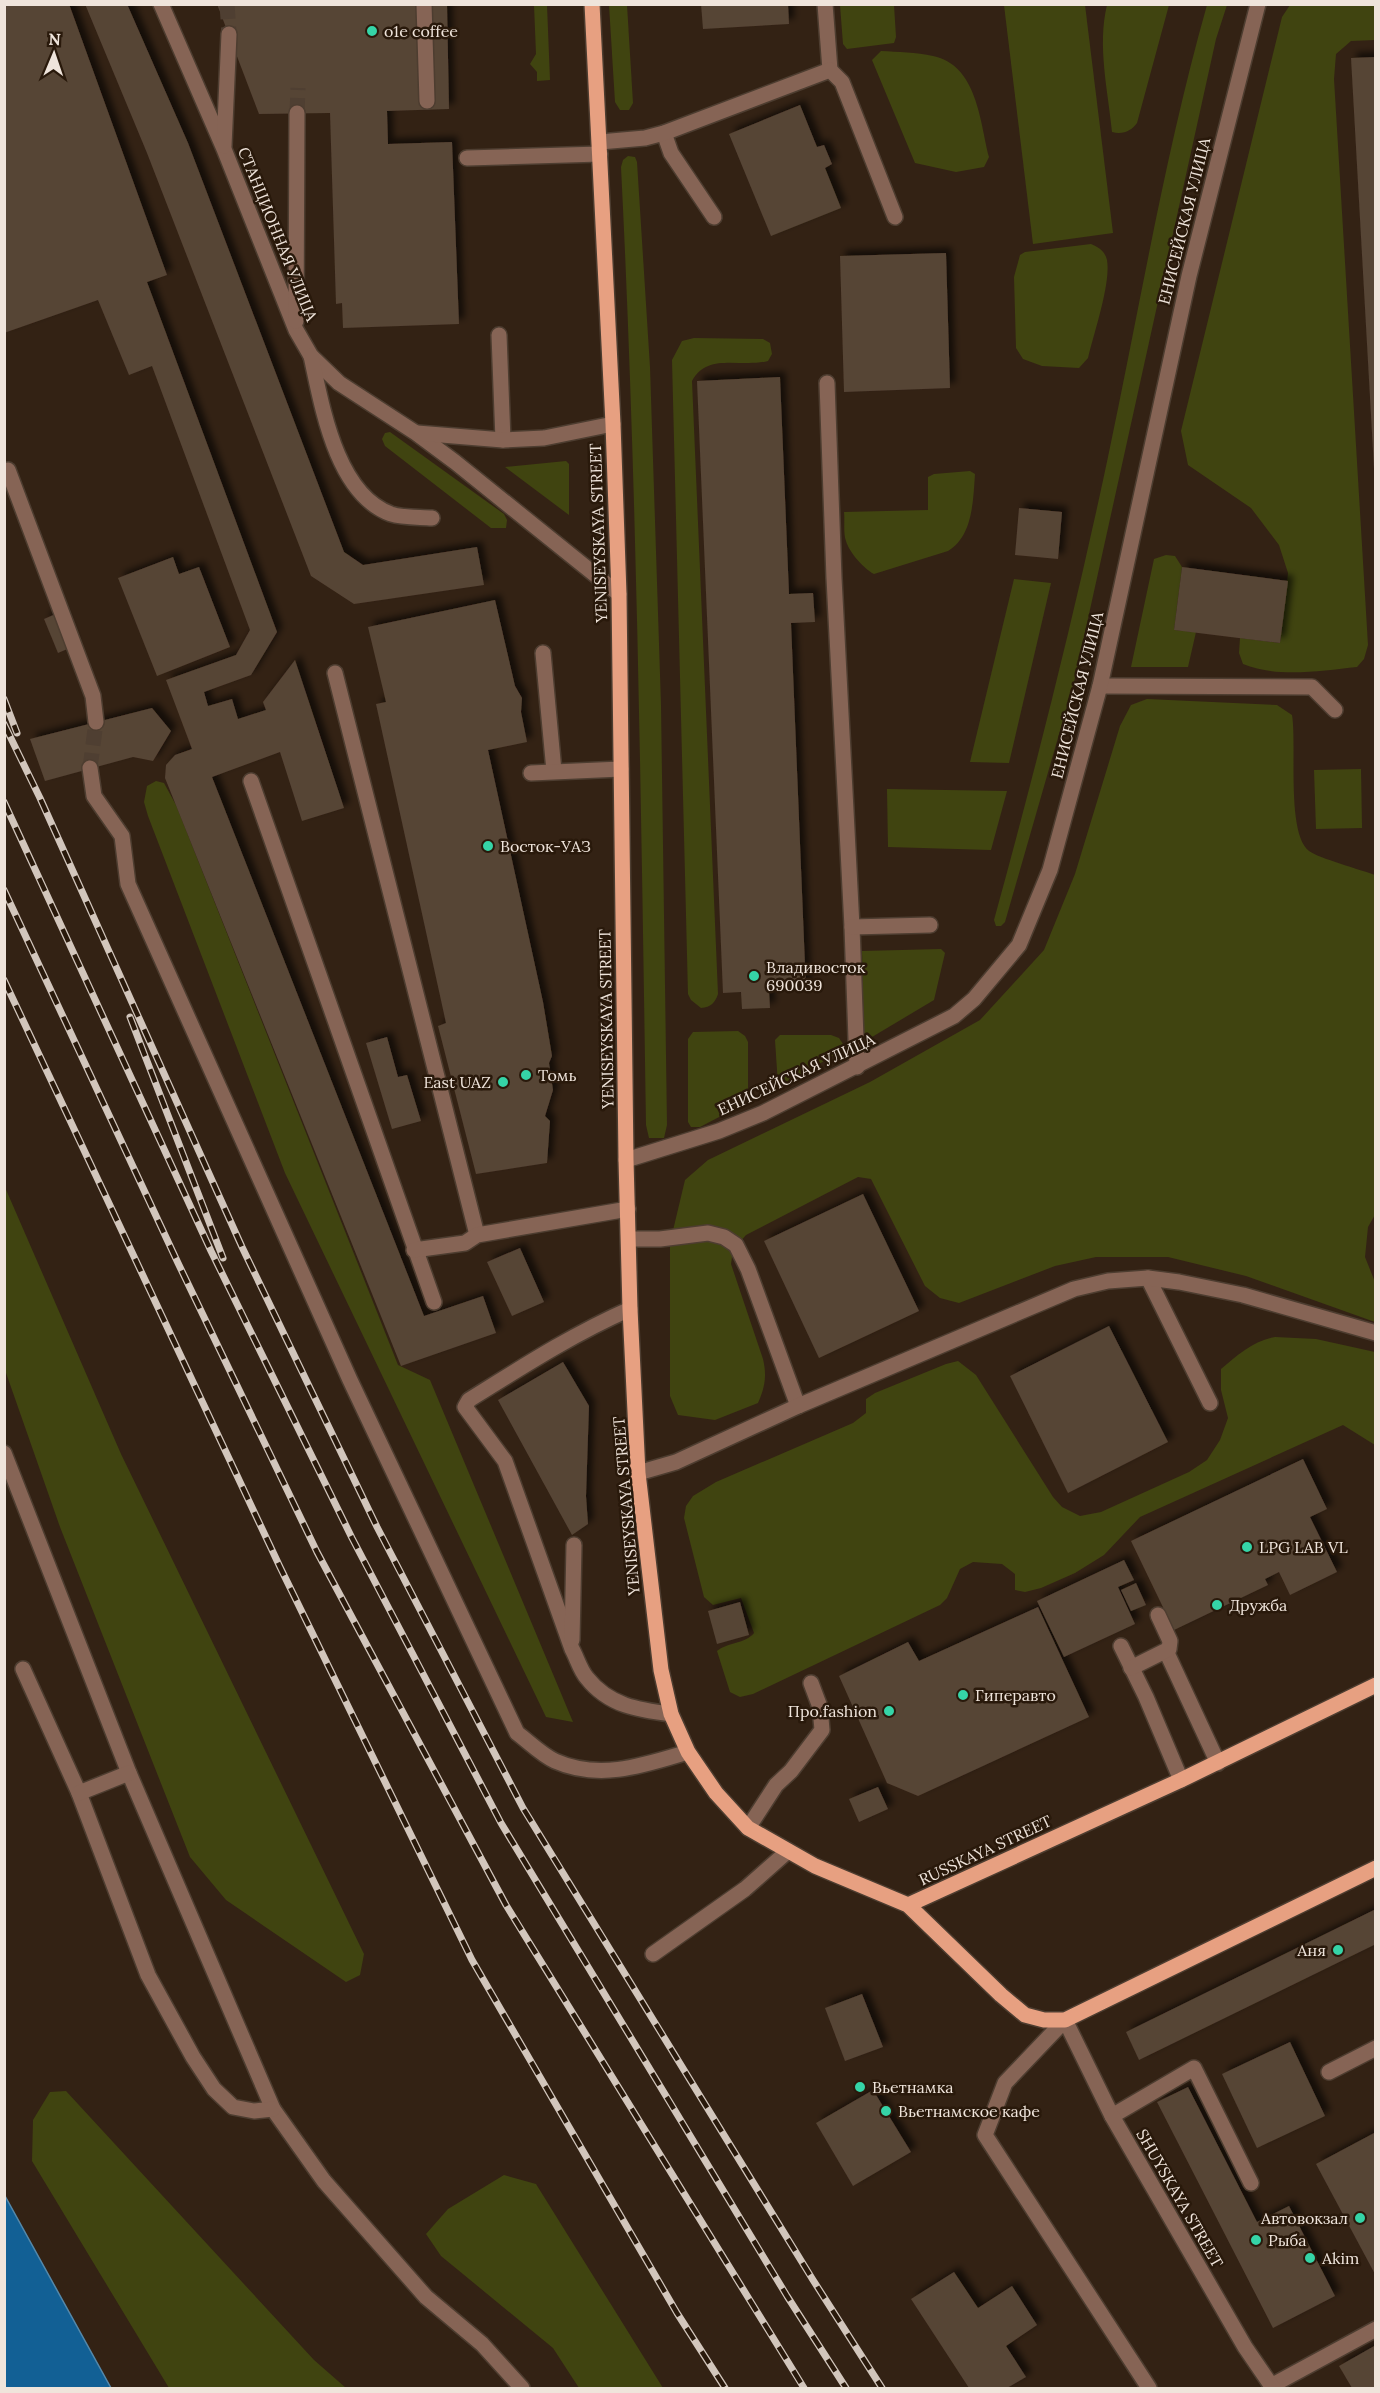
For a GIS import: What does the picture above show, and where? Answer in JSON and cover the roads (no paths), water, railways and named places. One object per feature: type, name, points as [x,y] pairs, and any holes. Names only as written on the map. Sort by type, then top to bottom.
[{"type":"main road","name":"YENISEYSKAYA STREET","points":[[592,4],[614,424],[619,594],[630,1309],[638,1473],[661,1670],[671,1714],[688,1752],[716,1793],[748,1828],[815,1866],[908,1905]]},
{"type":"main road","name":"RUSSKAYA STREET","points":[[1065,2020],[1044,2020],[1025,2015],[1001,1995],[908,1905],[1218,1763],[1376,1685]]},
{"type":"main road","points":[[1065,2020],[1376,1868]]},
{"type":"street","name":"СТАНЦИОННАЯ УЛИЦА","points":[[161,4],[224,149],[296,330],[311,356],[339,383],[416,433],[513,507],[619,594]]},
{"type":"street","points":[[424,4],[427,101]]},
{"type":"street","points":[[825,4],[830,70],[843,82],[895,217]]},
{"type":"street","name":"ЕНИСЕЙСКАЯ УЛИЦА","points":[[626,1161],[719,1131],[764,1113],[954,1016],[974,999],[1019,945],[1050,870],[1100,686],[1189,276],[1258,4]]},
{"type":"street","points":[[224,149],[229,34]]},
{"type":"street","points":[[467,158],[600,148],[645,138],[664,133],[830,70]]},
{"type":"street","points":[[296,330],[297,113]]},
{"type":"street","points":[[664,133],[671,153],[714,217]]},
{"type":"street","points":[[499,335],[503,440]]},
{"type":"street","points":[[311,356],[324,417],[348,474],[365,500],[392,514],[432,518]]},
{"type":"street","points":[[827,383],[857,1067]]},
{"type":"street","name":"СТАНЦИОННАЯ УЛИЦА","points":[[416,433],[503,440],[544,438],[614,424]]},
{"type":"street","points":[[8,470],[90,686],[96,722]]},
{"type":"street","points":[[543,653],[554,771]]},
{"type":"street","points":[[335,673],[477,1235]]},
{"type":"street","points":[[1100,686],[1312,687],[1335,710]]},
{"type":"street","points":[[90,768],[93,796],[122,836],[128,884],[350,1380],[518,1733],[554,1761],[587,1770],[629,1769],[688,1752]]},
{"type":"street","points":[[531,772],[621,768]]},
{"type":"street","points":[[251,781],[434,1302]]},
{"type":"street","points":[[852,927],[930,926]]},
{"type":"street","points":[[414,1250],[465,1243],[477,1235],[628,1209]]},
{"type":"street","points":[[628,1239],[660,1239],[708,1233],[723,1237],[736,1245],[748,1269],[798,1406]]},
{"type":"street","points":[[1148,1278],[1209,1403]]},
{"type":"street","points":[[638,1473],[676,1462],[798,1406],[1074,1288],[1108,1281],[1148,1278],[1179,1282],[1243,1295],[1376,1333]]},
{"type":"street","points":[[630,1309],[592,1326],[537,1356],[469,1400],[465,1407],[505,1461],[572,1648],[586,1678],[606,1696],[630,1709],[671,1714]]},
{"type":"street","points":[[4,1453],[129,1773],[273,2109],[324,2181],[418,2288],[483,2344],[522,2388]]},
{"type":"street","points":[[572,1648],[574,1545]]},
{"type":"street","points":[[1131,1668],[1169,1649],[1170,1641],[1158,1615]]},
{"type":"street","points":[[1121,1646],[1146,1697],[1181,1780]]},
{"type":"street","points":[[1166,1651],[1218,1763]]},
{"type":"street","points":[[23,1669],[79,1793],[148,1975],[193,2057],[214,2089],[233,2107],[254,2111],[273,2109]]},
{"type":"street","points":[[748,1828],[776,1785],[791,1771],[822,1730],[820,1707],[811,1683]]},
{"type":"street","points":[[79,1793],[129,1773]]},
{"type":"street","points":[[653,1954],[745,1890],[788,1851]]},
{"type":"street","points":[[1065,2020],[1005,2083],[985,2135],[1149,2388]]},
{"type":"street","name":"SHUYSKAYA STREET","points":[[1065,2020],[1112,2116],[1245,2348],[1272,2387]]},
{"type":"street","points":[[1329,2072],[1376,2048]]},
{"type":"street","points":[[1112,2116],[1194,2068],[1251,2183]]},
{"type":"street","points":[[1272,2387],[1376,2329]]},
{"type":"water","points":[[5,2196],[111,2388],[5,2388]]},
{"type":"tunnel","points":[[227,4],[229,34]]},
{"type":"tunnel","points":[[297,113],[298,88]]},
{"type":"tunnel","points":[[90,768],[96,722]]},
{"type":"railway","points":[[4,699],[17,733]]},
{"type":"railway","points":[[4,724],[40,798],[242,1247],[377,1527],[523,1808],[813,2280],[882,2388]]},
{"type":"railway","points":[[4,802],[211,1251],[352,1538],[501,1823],[787,2296],[846,2388]]},
{"type":"railway","points":[[4,890],[178,1263],[317,1552],[506,1905],[804,2388]]},
{"type":"railway","points":[[4,980],[280,1567],[472,1960],[677,2313],[725,2388]]},
{"type":"railway","points":[[130,1017],[223,1258]]},
{"type":"place","name":"o1e coffee","points":[[372,31]]},
{"type":"place","name":"Восток-УАЗ","points":[[488,846]]},
{"type":"place","name":"Владивосток 690039","points":[[754,976]]},
{"type":"place","name":"Томь","points":[[526,1075]]},
{"type":"place","name":"East UAZ","points":[[503,1082]]},
{"type":"place","name":"LPG LAB VL","points":[[1247,1547]]},
{"type":"place","name":"Дружба","points":[[1217,1605]]},
{"type":"place","name":"Гиперавто","points":[[963,1695]]},
{"type":"place","name":"Про.fashion","points":[[889,1711]]},
{"type":"place","name":"Аня","points":[[1338,1950]]},
{"type":"place","name":"Вьетнамка","points":[[860,2087]]},
{"type":"place","name":"Вьетнамское кафе","points":[[886,2111]]},
{"type":"place","name":"Автовокзал","points":[[1360,2218]]},
{"type":"place","name":"Рыба","points":[[1256,2240]]},
{"type":"place","name":"Akim","points":[[1310,2258]]}]
